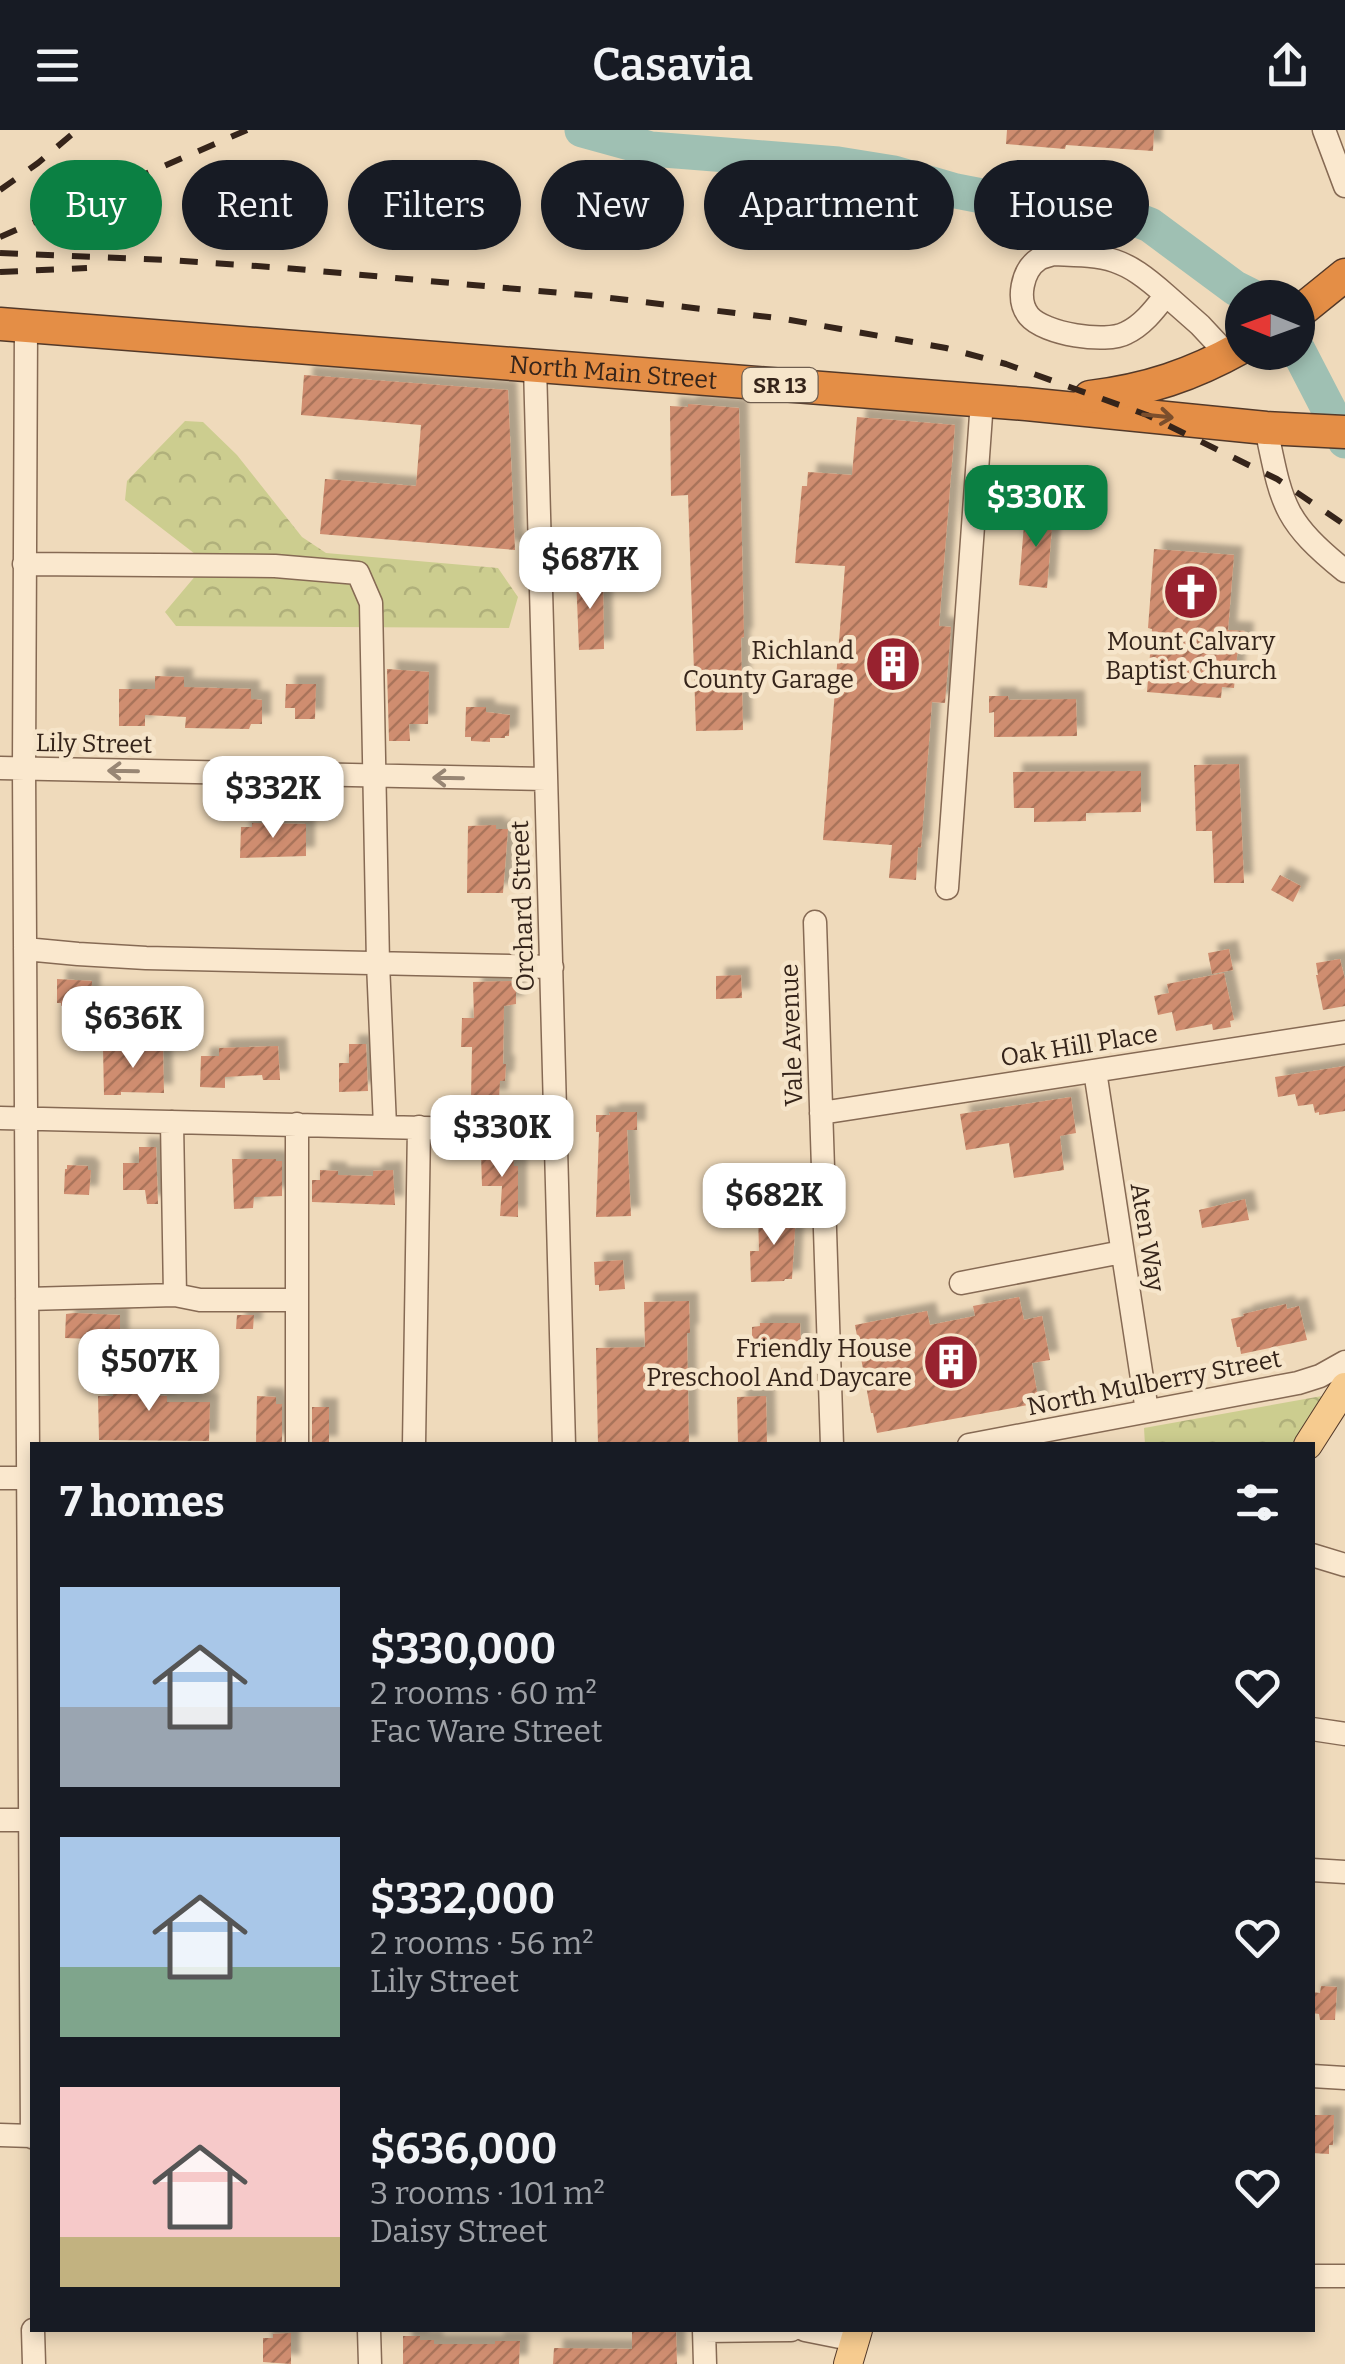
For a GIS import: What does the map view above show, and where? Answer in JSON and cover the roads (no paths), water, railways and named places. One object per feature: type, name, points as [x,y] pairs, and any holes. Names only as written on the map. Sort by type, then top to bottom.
[{"type":"highway","points":[[1315,300],[1345,275]]},
{"type":"highway","name":"North Main Street","points":[[13,325],[1026,404],[1331,432]]},
{"type":"highway","name":"SR 13","points":[[1026,404],[1160,385],[1225,356]]},
{"type":"main road","points":[[1310,1442],[1345,1387]]},
{"type":"street","points":[[1324,130],[1345,186]]},
{"type":"street","points":[[1166,296],[1130,332],[1097,338],[1048,328],[1031,318],[1022,293],[1025,277],[1040,258],[1054,254],[1102,257],[1122,262],[1145,276],[1225,343]]},
{"type":"street","points":[[0,1478],[30,1478],[25,948],[12,769],[24,564],[13,325]]},
{"type":"street","name":"Orchard Street","points":[[535,366],[564,1442]]},
{"type":"street","points":[[947,888],[982,401]]},
{"type":"street","points":[[1266,428],[1279,492],[1290,515],[1314,546],[1345,571]]},
{"type":"street","points":[[24,564],[275,566],[358,573],[372,602],[385,1126]]},
{"type":"street","name":"Lily Street","points":[[12,769],[546,780]]},
{"type":"street","name":"Vale Avenue","points":[[815,922],[832,1442]]},
{"type":"street","points":[[25,948],[146,958],[552,966]]},
{"type":"street","name":"Oak Hill Place","points":[[821,1112],[1345,1032]]},
{"type":"street","name":"Aten Way","points":[[1095,1071],[1147,1411]]},
{"type":"street","points":[[0,1118],[556,1131]]},
{"type":"street","points":[[172,1122],[176,1296]]},
{"type":"street","points":[[297,1124],[297,1442]]},
{"type":"street","points":[[414,1442],[419,1127]]},
{"type":"street","points":[[961,1283],[1122,1252]]},
{"type":"street","points":[[27,1299],[176,1296],[200,1300],[297,1300]]},
{"type":"street","name":"North Mulberry Street","points":[[985,1442],[1298,1383],[1345,1362]]},
{"type":"street","points":[[1315,1555],[1345,1565]]},
{"type":"street","points":[[1315,1729],[1345,1734]]},
{"type":"street","points":[[0,1820],[30,1820]]},
{"type":"street","points":[[1315,1870],[1345,1872]]},
{"type":"street","points":[[1315,2076],[1345,2078]]},
{"type":"street","points":[[0,2135],[30,2136]]},
{"type":"street","points":[[1315,2276],[1345,2276]]},
{"type":"street","points":[[34,2332],[34,2364]]},
{"type":"street","points":[[370,2332],[370,2364]]},
{"type":"street","points":[[704,2332],[704,2364]]},
{"type":"street","points":[[812,2332],[854,2345]]},
{"type":"waterway","points":[[582,130],[651,149],[838,164],[894,173],[987,197],[1053,200],[1114,211],[1150,225],[1225,281]]},
{"type":"waterway","points":[[1308,370],[1345,441]]},
{"type":"railway","points":[[0,190],[77,130]]},
{"type":"railway","points":[[0,237],[247,130]]},
{"type":"railway","points":[[0,253],[286,268],[594,296],[785,319],[946,348],[1006,364],[1147,415],[1277,479],[1345,525]]},
{"type":"railway","points":[[0,272],[87,268]]},
{"type":"place","name":"Mount Calvary Baptist Church","points":[[1191,592]]},
{"type":"place","name":"Richland County Garage","points":[[893,664]]},
{"type":"place","name":"Friendly House Preschool And Daycare","points":[[951,1362]]}]
